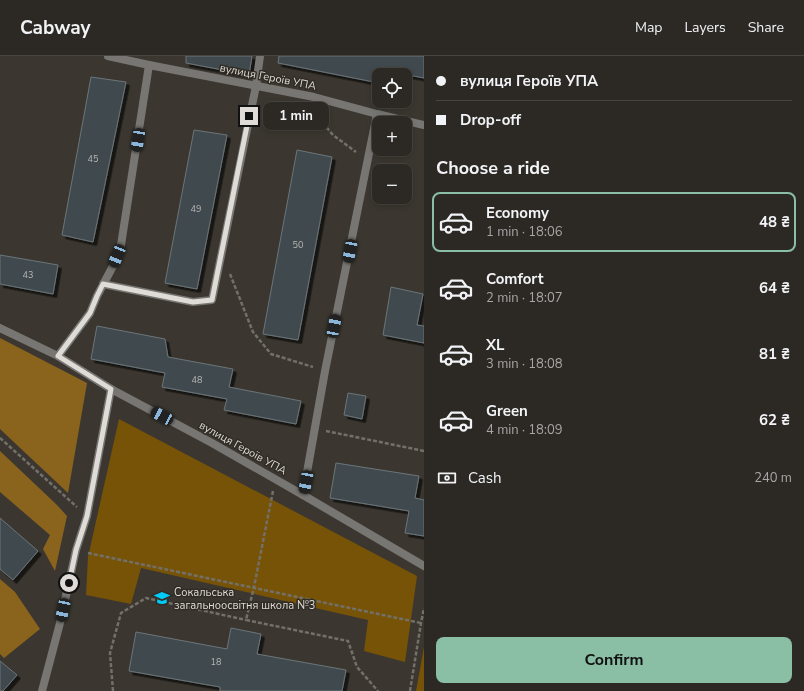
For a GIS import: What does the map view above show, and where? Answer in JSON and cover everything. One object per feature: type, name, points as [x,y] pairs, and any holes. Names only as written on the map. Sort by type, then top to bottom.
[{"type":"street","name":"вулиця Героїв УПА","points":[[108,56],[314,97],[424,125]]},
{"type":"street","points":[[103,284],[193,302],[212,300],[256,86],[260,56]]},
{"type":"street","points":[[58,356],[90,313],[121,245],[150,65]]},
{"type":"street","points":[[303,495],[325,371],[377,114]]},
{"type":"street","name":"вулиця Героїв УПА","points":[[0,328],[58,356],[111,389],[275,479],[424,566]]},
{"type":"street","points":[[42,691],[60,623],[76,550],[87,516],[111,389]]},
{"type":"path","points":[[314,97],[309,107],[328,130],[368,161]]},
{"type":"path","points":[[230,274],[253,332],[271,354],[325,371]]},
{"type":"path","points":[[315,429],[424,451]]},
{"type":"path","points":[[0,438],[87,516]]},
{"type":"path","points":[[246,620],[275,479]]},
{"type":"path","points":[[76,550],[421,622]]},
{"type":"path","points":[[113,691],[110,653],[121,613],[146,598],[348,641],[356,667],[378,691]]},
{"type":"path","points":[[410,691],[424,608]]},
{"type":"shaded area","points":[[0,338],[87,383],[68,493],[0,429]]},
{"type":"shaded area","points":[[119,419],[417,576],[405,662],[364,651],[368,620],[141,568],[131,604],[86,595],[88,557]]},
{"type":"shaded area","points":[[0,451],[67,516],[55,571],[43,549],[50,535],[0,492]]},
{"type":"shaded area","points":[[0,579],[15,592],[40,629],[4,658],[0,654]]},
{"type":"shaded area","points":[[424,647],[424,691],[416,691]]},
{"type":"building","points":[[186,56],[252,56],[249,75],[186,63]]},
{"type":"building","points":[[279,56],[424,56],[424,78],[412,76],[412,68],[372,68],[372,82],[278,63]]},
{"type":"building","points":[[91,77],[126,82],[93,242],[62,235]]},
{"type":"building","points":[[194,130],[227,135],[197,289],[165,283]]},
{"type":"building","points":[[297,150],[332,157],[298,340],[263,334]]},
{"type":"building","points":[[0,255],[58,265],[53,294],[0,284]]},
{"type":"building","points":[[391,287],[423,294],[417,325],[424,326],[424,343],[383,335]]},
{"type":"building","points":[[97,326],[165,339],[168,357],[233,369],[229,387],[301,401],[296,424],[224,410],[227,399],[162,387],[165,373],[91,359]]},
{"type":"building","points":[[348,393],[366,396],[362,419],[344,415]]},
{"type":"building","points":[[336,463],[419,476],[415,498],[424,500],[424,536],[405,533],[409,511],[330,498]]},
{"type":"building","points":[[0,518],[38,551],[13,580],[0,569]]},
{"type":"building","points":[[231,628],[261,634],[257,654],[346,670],[342,691],[220,691],[220,687],[129,671],[136,632],[227,649]]},
{"type":"building","points":[[0,661],[17,675],[3,691],[0,691]]},
{"type":"place","name":"Сокальська загальноосвітня школа №3","points":[[162,598]]},
{"type":"route","points":[[69,583],[76,550],[87,516],[111,389],[58,356],[90,313],[103,284],[193,302],[212,300],[249,116]]}]
